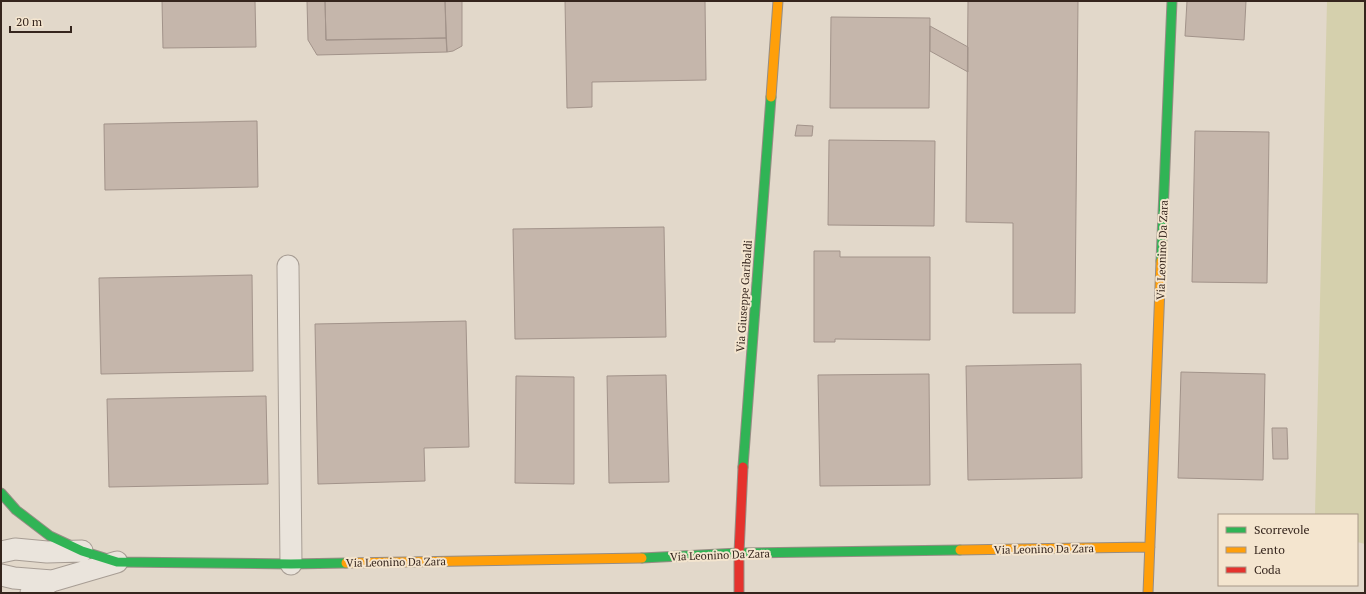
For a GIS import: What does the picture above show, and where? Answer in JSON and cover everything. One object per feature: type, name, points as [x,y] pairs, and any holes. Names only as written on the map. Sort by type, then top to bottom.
[{"type":"street","name":"Via Giuseppe Garibaldi","points":[[739,593],[739,553],[744,451],[778,1]]},
{"type":"street","name":"Via Leonino Da Zara","points":[[1148,593],[1172,1]]},
{"type":"street","points":[[288,266],[291,564]]},
{"type":"street","name":"Via Leonino Da Zara","points":[[1,492],[16,510],[50,536],[82,551],[117,562],[291,564],[634,558],[739,553],[1150,547]]},
{"type":"street","name":"Via Leonino Da Zara","points":[[1,552],[15,549],[47,552],[82,551]]},
{"type":"street","name":"Via Leonino Da Zara","points":[[31,593],[52,581],[117,562]]},
{"type":"street","name":"Via Leonino Da Zara","points":[[1,575],[14,578],[52,581]]},
{"type":"shaded area","points":[[1327,1],[1365,1],[1365,544],[1358,542],[1358,514],[1315,514]]},
{"type":"building","points":[[162,1],[255,1],[256,47],[163,48]]},
{"type":"building","points":[[307,1],[325,1],[326,40],[446,38],[447,52],[317,55],[308,40]]},
{"type":"building","points":[[325,1],[445,1],[446,38],[326,40]]},
{"type":"building","points":[[445,1],[462,1],[462,46],[453,51],[447,52]]},
{"type":"building","points":[[565,1],[705,1],[706,80],[592,82],[592,107],[567,108]]},
{"type":"building","points":[[968,1],[1078,1],[1075,313],[1013,313],[1013,223],[966,222]]},
{"type":"building","points":[[1187,1],[1246,1],[1244,40],[1185,36]]},
{"type":"building","points":[[831,17],[930,18],[929,108],[830,108]]},
{"type":"building","points":[[930,26],[968,47],[968,72],[930,51]]},
{"type":"building","points":[[257,121],[258,187],[105,190],[104,124]]},
{"type":"building","points":[[797,125],[813,126],[812,136],[795,136]]},
{"type":"building","points":[[1195,131],[1269,132],[1267,283],[1192,282]]},
{"type":"building","points":[[829,140],[935,141],[934,226],[828,225]]},
{"type":"building","points":[[664,227],[666,337],[515,339],[513,229]]},
{"type":"building","points":[[814,251],[840,251],[840,257],[930,257],[930,340],[835,339],[835,342],[814,342]]},
{"type":"building","points":[[252,275],[253,371],[101,374],[99,278]]},
{"type":"building","points":[[466,321],[469,447],[424,448],[425,481],[318,484],[315,324]]},
{"type":"building","points":[[1081,364],[1082,478],[968,480],[966,366]]},
{"type":"building","points":[[1181,372],[1265,374],[1263,480],[1178,478]]},
{"type":"building","points":[[929,374],[930,485],[820,486],[818,375]]},
{"type":"building","points":[[666,375],[669,482],[609,483],[607,376]]},
{"type":"building","points":[[516,376],[574,377],[574,484],[515,483]]},
{"type":"building","points":[[266,396],[268,484],[109,487],[107,399]]},
{"type":"building","points":[[1272,428],[1287,428],[1288,459],[1273,459]]},
{"type":"traffic: fast","points":[[1161,261],[1172,1]]},
{"type":"traffic: fast","points":[[743,467],[771,97]]},
{"type":"traffic: fast","points":[[1,493],[16,510],[50,536],[82,551],[117,562],[291,564],[346,563]]},
{"type":"traffic: fast","points":[[642,558],[739,553],[960,550]]},
{"type":"traffic: slow","points":[[771,97],[778,1]]},
{"type":"traffic: slow","points":[[1148,593],[1161,261]]},
{"type":"traffic: slow","points":[[960,550],[1150,547]]},
{"type":"traffic: slow","points":[[346,563],[642,558]]},
{"type":"traffic: jam","points":[[739,593],[739,553],[743,467]]}]
